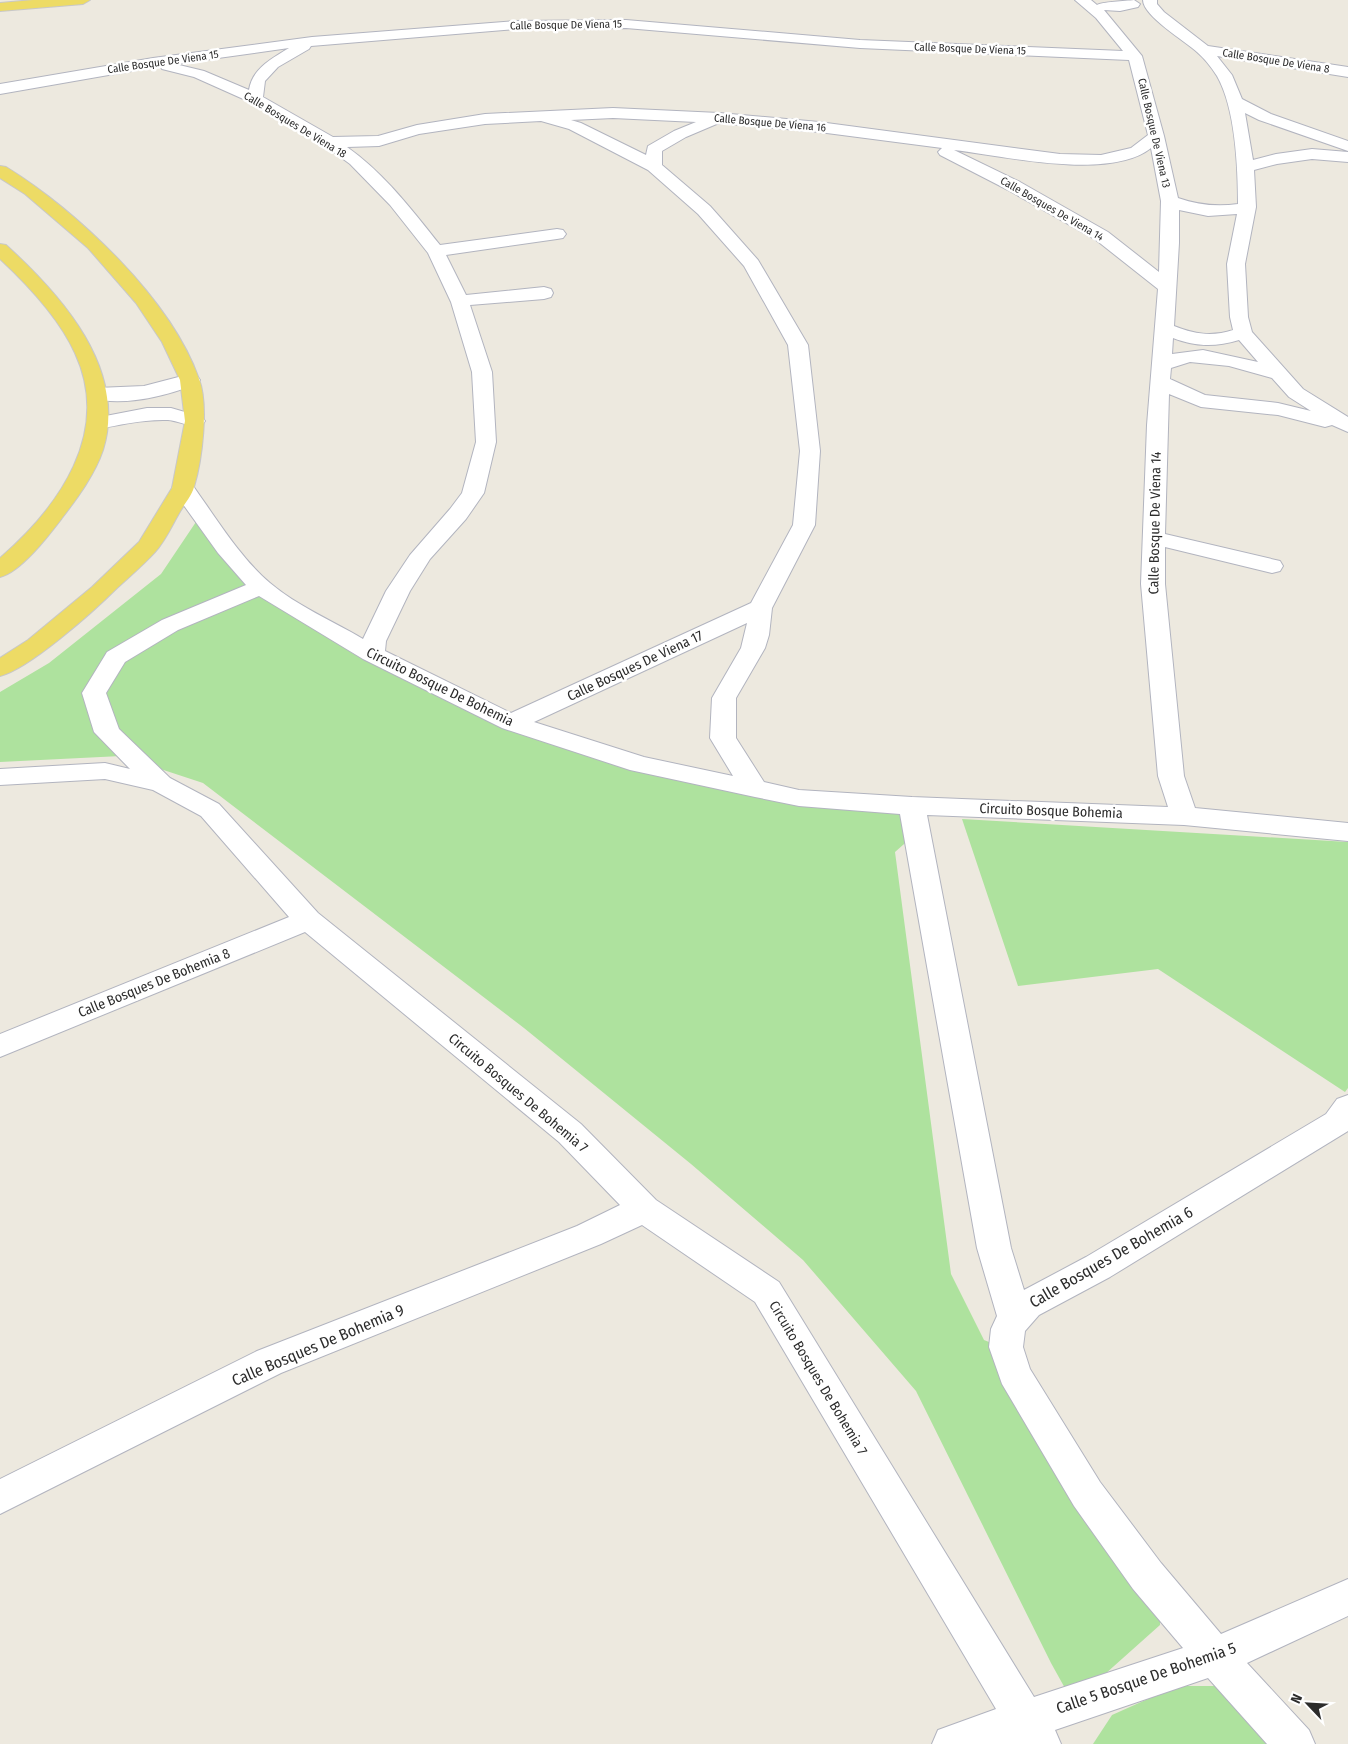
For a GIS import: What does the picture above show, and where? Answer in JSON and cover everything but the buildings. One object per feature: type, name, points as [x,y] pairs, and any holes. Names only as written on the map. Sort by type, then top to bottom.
[{"type":"main road","points":[[0,7],[83,0]]},
{"type":"main road","points":[[0,171],[31,190],[94,244],[143,299],[172,342],[190,380],[195,422],[183,488],[148,546],[100,592],[36,645],[0,669]]},
{"type":"main road","points":[[0,248],[15,262],[61,317],[85,352],[96,394],[97,423],[90,457],[60,505],[21,552],[0,570]]},
{"type":"street","points":[[1150,0],[1150,4],[1159,16],[1204,50],[1224,75],[1235,102],[1246,168],[1247,207],[1236,264],[1239,317],[1243,333],[1296,393],[1348,427]]},
{"type":"street","points":[[1084,1],[1103,6],[1137,10]]},
{"type":"street","name":"Calle Bosque De Viena 13","points":[[1084,1],[1111,21],[1135,56],[1156,136],[1170,201],[1167,287]]},
{"type":"street","points":[[1103,6],[1115,14],[1111,21]]},
{"type":"street","points":[[1111,21],[1137,10]]},
{"type":"street","name":"Calle Bosque De Viena 15","points":[[0,88],[153,62],[312,41],[515,26],[626,24],[860,44],[1135,56]]},
{"type":"street","points":[[1152,27],[1166,33],[1183,36]]},
{"type":"street","points":[[255,99],[258,80],[273,64],[312,41]]},
{"type":"street","name":"Calle Bosque De Viena 8","points":[[1204,50],[1348,72]]},
{"type":"street","points":[[1224,75],[1234,68],[1277,61]]},
{"type":"street","name":"Calle Bosques De Viena 18","points":[[153,62],[199,74],[255,99],[330,142],[356,161],[396,202],[436,252],[460,302],[482,372],[486,442],[473,493],[458,514],[421,555],[398,591],[374,641],[372,654]]},
{"type":"street","points":[[1235,102],[1265,117],[1348,146]]},
{"type":"street","name":"Calle Bosque De Viena 16","points":[[330,142],[379,141],[417,130],[485,119],[613,113],[719,118],[819,127],[1060,159],[1101,160],[1137,151],[1156,136]]},
{"type":"street","points":[[542,116],[575,126],[654,166],[704,210],[752,264],[798,345],[810,450],[804,525],[760,608],[757,634],[753,648],[724,698],[723,738],[735,760],[755,789]]},
{"type":"street","points":[[654,166],[654,149],[680,134],[719,118]]},
{"type":"street","name":"Calle Bosque De Viena 16","points":[[356,161],[379,141]]},
{"type":"street","name":"Calle Bosques De Viena 14","points":[[929,143],[1014,186],[1102,236],[1167,287]]},
{"type":"street","points":[[1246,168],[1276,159],[1312,154],[1348,157]]},
{"type":"street","points":[[1170,201],[1206,212],[1227,212],[1247,207]]},
{"type":"street","points":[[436,252],[451,248],[557,234]]},
{"type":"street","name":"Calle Bosque De Viena 14","points":[[1167,287],[1157,425],[1153,584],[1171,776],[1184,816]]},
{"type":"street","points":[[460,302],[475,298],[544,293]]},
{"type":"street","points":[[1163,328],[1186,338],[1203,340],[1223,340],[1243,333]]},
{"type":"street","points":[[1279,374],[1229,360],[1200,356],[1179,358],[1160,374],[1202,401],[1278,409],[1348,427]]},
{"type":"street","points":[[96,394],[121,395],[149,392],[169,388],[190,380]]},
{"type":"street","points":[[1278,409],[1296,393]]},
{"type":"street","points":[[1157,425],[1202,401]]},
{"type":"street","points":[[97,423],[147,414],[171,414],[195,422]]},
{"type":"street","name":"Circuito Bosque De Bohemia","points":[[183,488],[226,548],[261,587],[276,598],[372,654],[511,723],[638,764],[755,789]]},
{"type":"street","points":[[1154,538],[1272,566]]},
{"type":"street","points":[[161,784],[107,732],[94,693],[116,658],[170,626],[261,587]]},
{"type":"street","name":"Calle Bosques De Viena 17","points":[[511,723],[760,608]]},
{"type":"street","name":"Circuito Bosques De Bohemia 7","points":[[0,777],[105,771],[161,784],[210,810],[308,920],[570,1133],[644,1209],[767,1292],[1032,1732]]},
{"type":"street","name":"Circuito Bosque Bohemia","points":[[755,789],[799,798],[912,806],[1184,816],[1348,832]]},
{"type":"street","points":[[912,806],[994,1248],[1015,1317]]},
{"type":"street","name":"Calle Bosques De Bohemia 8","points":[[0,1046],[308,920]]},
{"type":"street","name":"Calle Bosques De Bohemia 6","points":[[1215,1657],[1142,1569],[1087,1494],[1014,1373],[1006,1347],[1008,1329],[1015,1317],[1027,1305],[1098,1267],[1337,1122],[1348,1107]]},
{"type":"street","name":"Calle Bosques De Bohemia 9","points":[[0,1497],[269,1362],[589,1235],[644,1209]]},
{"type":"street","name":"Calle 5 Bosque De Bohemia 5","points":[[953,1744],[1032,1732],[1215,1657],[1348,1597]]},
{"type":"street","points":[[1215,1657],[1294,1744]]},
{"type":"green space","points":[[204,510],[254,588],[352,653],[456,704],[574,751],[902,814],[912,837],[895,852],[951,1274],[984,1340],[1009,1350],[1160,1604],[1160,1625],[1095,1683],[1066,1690],[916,1391],[803,1260],[691,1164],[524,1028],[203,783],[121,756],[0,762],[0,692],[49,663],[161,574]]},
{"type":"green space","points":[[962,819],[1348,842],[1348,1088],[1345,1092],[1158,969],[1018,986]]},
{"type":"green space","points":[[1177,1686],[1231,1686],[1293,1744],[1093,1744],[1112,1715]]}]
